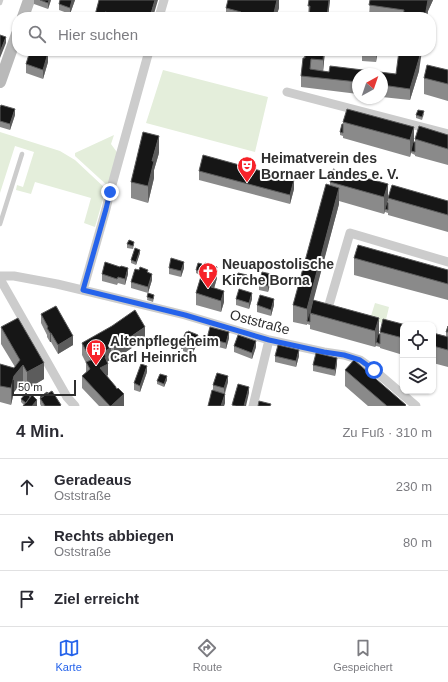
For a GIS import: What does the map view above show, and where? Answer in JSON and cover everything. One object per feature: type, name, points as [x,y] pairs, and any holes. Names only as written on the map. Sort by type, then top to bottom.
[{"type":"street","points":[[25,12],[29,0]]},
{"type":"street","points":[[160,12],[164,0]]},
{"type":"street","points":[[0,82],[12,48]]},
{"type":"street","points":[[83,290],[148,56]]},
{"type":"street","points":[[287,92],[448,134]]},
{"type":"street","points":[[326,315],[350,234],[448,262]]},
{"type":"street","name":"Oststraße","points":[[1,280],[14,276],[83,290],[185,315],[269,340],[344,355],[360,360],[416,406]]},
{"type":"street","points":[[1,280],[67,397],[75,406]]},
{"type":"street","points":[[252,406],[269,340]]},
{"type":"lane","points":[[0,224],[22,154]]},
{"type":"green space","points":[[163,70],[268,97],[255,152],[146,123]]},
{"type":"green space","points":[[0,132],[60,151],[75,160],[106,189],[95,227],[84,223],[91,198],[35,182],[31,194],[16,190],[17,185],[23,187],[34,152],[15,146],[0,193]]},
{"type":"green space","points":[[114,135],[111,144],[119,155],[110,188],[75,156],[75,153]]},
{"type":"green space","points":[[375,303],[389,307],[385,324],[370,319]]},
{"type":"building","points":[[40,0],[49,0],[48,3]]},
{"type":"building","points":[[60,0],[72,0],[70,8],[59,4]]},
{"type":"building","points":[[99,0],[155,0],[151,12],[96,12]]},
{"type":"building","points":[[228,0],[277,0],[274,12],[241,12],[226,8]]},
{"type":"building","points":[[309,0],[329,0],[328,12],[309,12],[310,6],[308,6]]},
{"type":"building","points":[[370,0],[428,0],[426,12],[404,12],[404,10],[369,5]]},
{"type":"building","points":[[0,35],[6,37],[0,52]]},
{"type":"building","points":[[28,56],[47,56],[43,70],[26,64]]},
{"type":"building","points":[[305,56],[323,56],[323,60],[311,59],[310,69],[329,72],[330,66],[352,69],[352,81],[301,76],[303,58],[305,58]]},
{"type":"building","points":[[398,56],[420,56],[410,89],[388,86],[388,73],[396,74]]},
{"type":"building","points":[[427,65],[448,70],[448,84],[424,78]]},
{"type":"building","points":[[1,105],[15,109],[10,124],[0,121]]},
{"type":"building","points":[[347,109],[414,127],[410,140],[343,122]]},
{"type":"building","points":[[418,110],[424,111],[422,117],[416,115]]},
{"type":"building","points":[[343,124],[343,133],[340,132]]},
{"type":"building","points":[[419,126],[448,135],[448,149],[415,139]]},
{"type":"building","points":[[143,132],[159,136],[152,161],[154,161],[148,186],[131,182]]},
{"type":"building","points":[[413,142],[415,142],[415,152],[411,151]]},
{"type":"building","points":[[203,155],[294,180],[290,195],[199,171]]},
{"type":"building","points":[[333,169],[388,184],[384,197],[330,182]]},
{"type":"building","points":[[326,184],[339,188],[307,309],[293,305]]},
{"type":"building","points":[[392,185],[448,201],[448,215],[388,198]]},
{"type":"building","points":[[387,202],[388,203],[388,210],[385,209]]},
{"type":"building","points":[[129,240],[134,242],[133,246],[127,244]]},
{"type":"building","points":[[358,245],[448,270],[448,284],[354,258]]},
{"type":"building","points":[[135,248],[140,250],[136,262],[131,260]]},
{"type":"building","points":[[171,258],[184,262],[181,271],[169,268]]},
{"type":"building","points":[[105,262],[128,268],[125,279],[118,277],[117,279],[102,274]]},
{"type":"building","points":[[198,263],[202,264],[200,271],[196,270]]},
{"type":"building","points":[[205,263],[217,267],[211,287],[224,291],[221,301],[196,293]]},
{"type":"building","points":[[140,267],[148,270],[147,272],[152,274],[148,287],[131,282],[135,269],[139,270]]},
{"type":"building","points":[[262,272],[271,274],[268,286],[259,284]]},
{"type":"building","points":[[238,273],[247,275],[246,277],[249,278],[247,283],[236,280]]},
{"type":"building","points":[[239,289],[252,293],[249,303],[236,299]]},
{"type":"building","points":[[148,293],[154,295],[153,299],[147,297]]},
{"type":"building","points":[[260,295],[274,299],[271,310],[257,305]]},
{"type":"building","points":[[313,300],[379,318],[375,331],[310,313]]},
{"type":"building","points":[[56,306],[73,336],[58,345],[47,328],[48,327],[41,314]]},
{"type":"building","points":[[135,310],[145,327],[114,348],[111,344],[108,345],[110,348],[104,352],[108,364],[100,368],[116,388],[124,394],[110,406],[82,376],[90,369],[86,362],[91,360],[82,343],[112,326]]},
{"type":"building","points":[[310,313],[310,322],[307,321]]},
{"type":"building","points":[[18,318],[44,363],[27,372],[23,365],[14,376],[11,388],[0,386],[0,364],[14,368],[20,360],[1,327]]},
{"type":"building","points":[[383,319],[400,323],[400,337],[380,332]]},
{"type":"building","points":[[210,327],[229,332],[226,343],[207,338]]},
{"type":"building","points":[[188,331],[198,335],[192,349],[183,345],[181,342]]},
{"type":"building","points":[[378,334],[380,334],[380,344],[376,342]]},
{"type":"building","points":[[436,334],[448,337],[448,350],[436,347]]},
{"type":"building","points":[[238,335],[256,341],[252,353],[234,346]]},
{"type":"building","points":[[278,345],[299,350],[296,361],[275,356]]},
{"type":"building","points":[[316,353],[337,358],[335,370],[313,365]]},
{"type":"building","points":[[354,360],[406,405],[387,406],[345,370]]},
{"type":"building","points":[[141,364],[147,366],[140,386],[134,383]]},
{"type":"building","points":[[217,373],[228,376],[224,388],[213,385]]},
{"type":"building","points":[[160,374],[167,376],[164,384],[157,381]]},
{"type":"building","points":[[238,384],[249,387],[244,406],[232,405]]},
{"type":"building","points":[[212,390],[225,394],[221,406],[208,406]]},
{"type":"building","points":[[52,391],[61,405],[60,406],[45,406],[40,398]]},
{"type":"building","points":[[47,392],[48,393],[41,398],[40,397]]},
{"type":"building","points":[[26,393],[30,397],[26,403],[21,399]]},
{"type":"building","points":[[32,395],[37,400],[32,406],[23,406]]},
{"type":"building","points":[[259,401],[271,404],[270,406],[258,406]]},
{"type":"place","name":"Heimatverein des Bornaer Landes e. V.","points":[[247,183]]},
{"type":"place","name":"Neuapostolische Kirche Borna","points":[[208,289]]},
{"type":"place","name":"Altenpflegeheim Carl Heinrich","points":[[96,366]]},
{"type":"route","points":[[110,192],[83,290],[185,315],[269,340],[344,355],[360,360],[374,370]]}]
